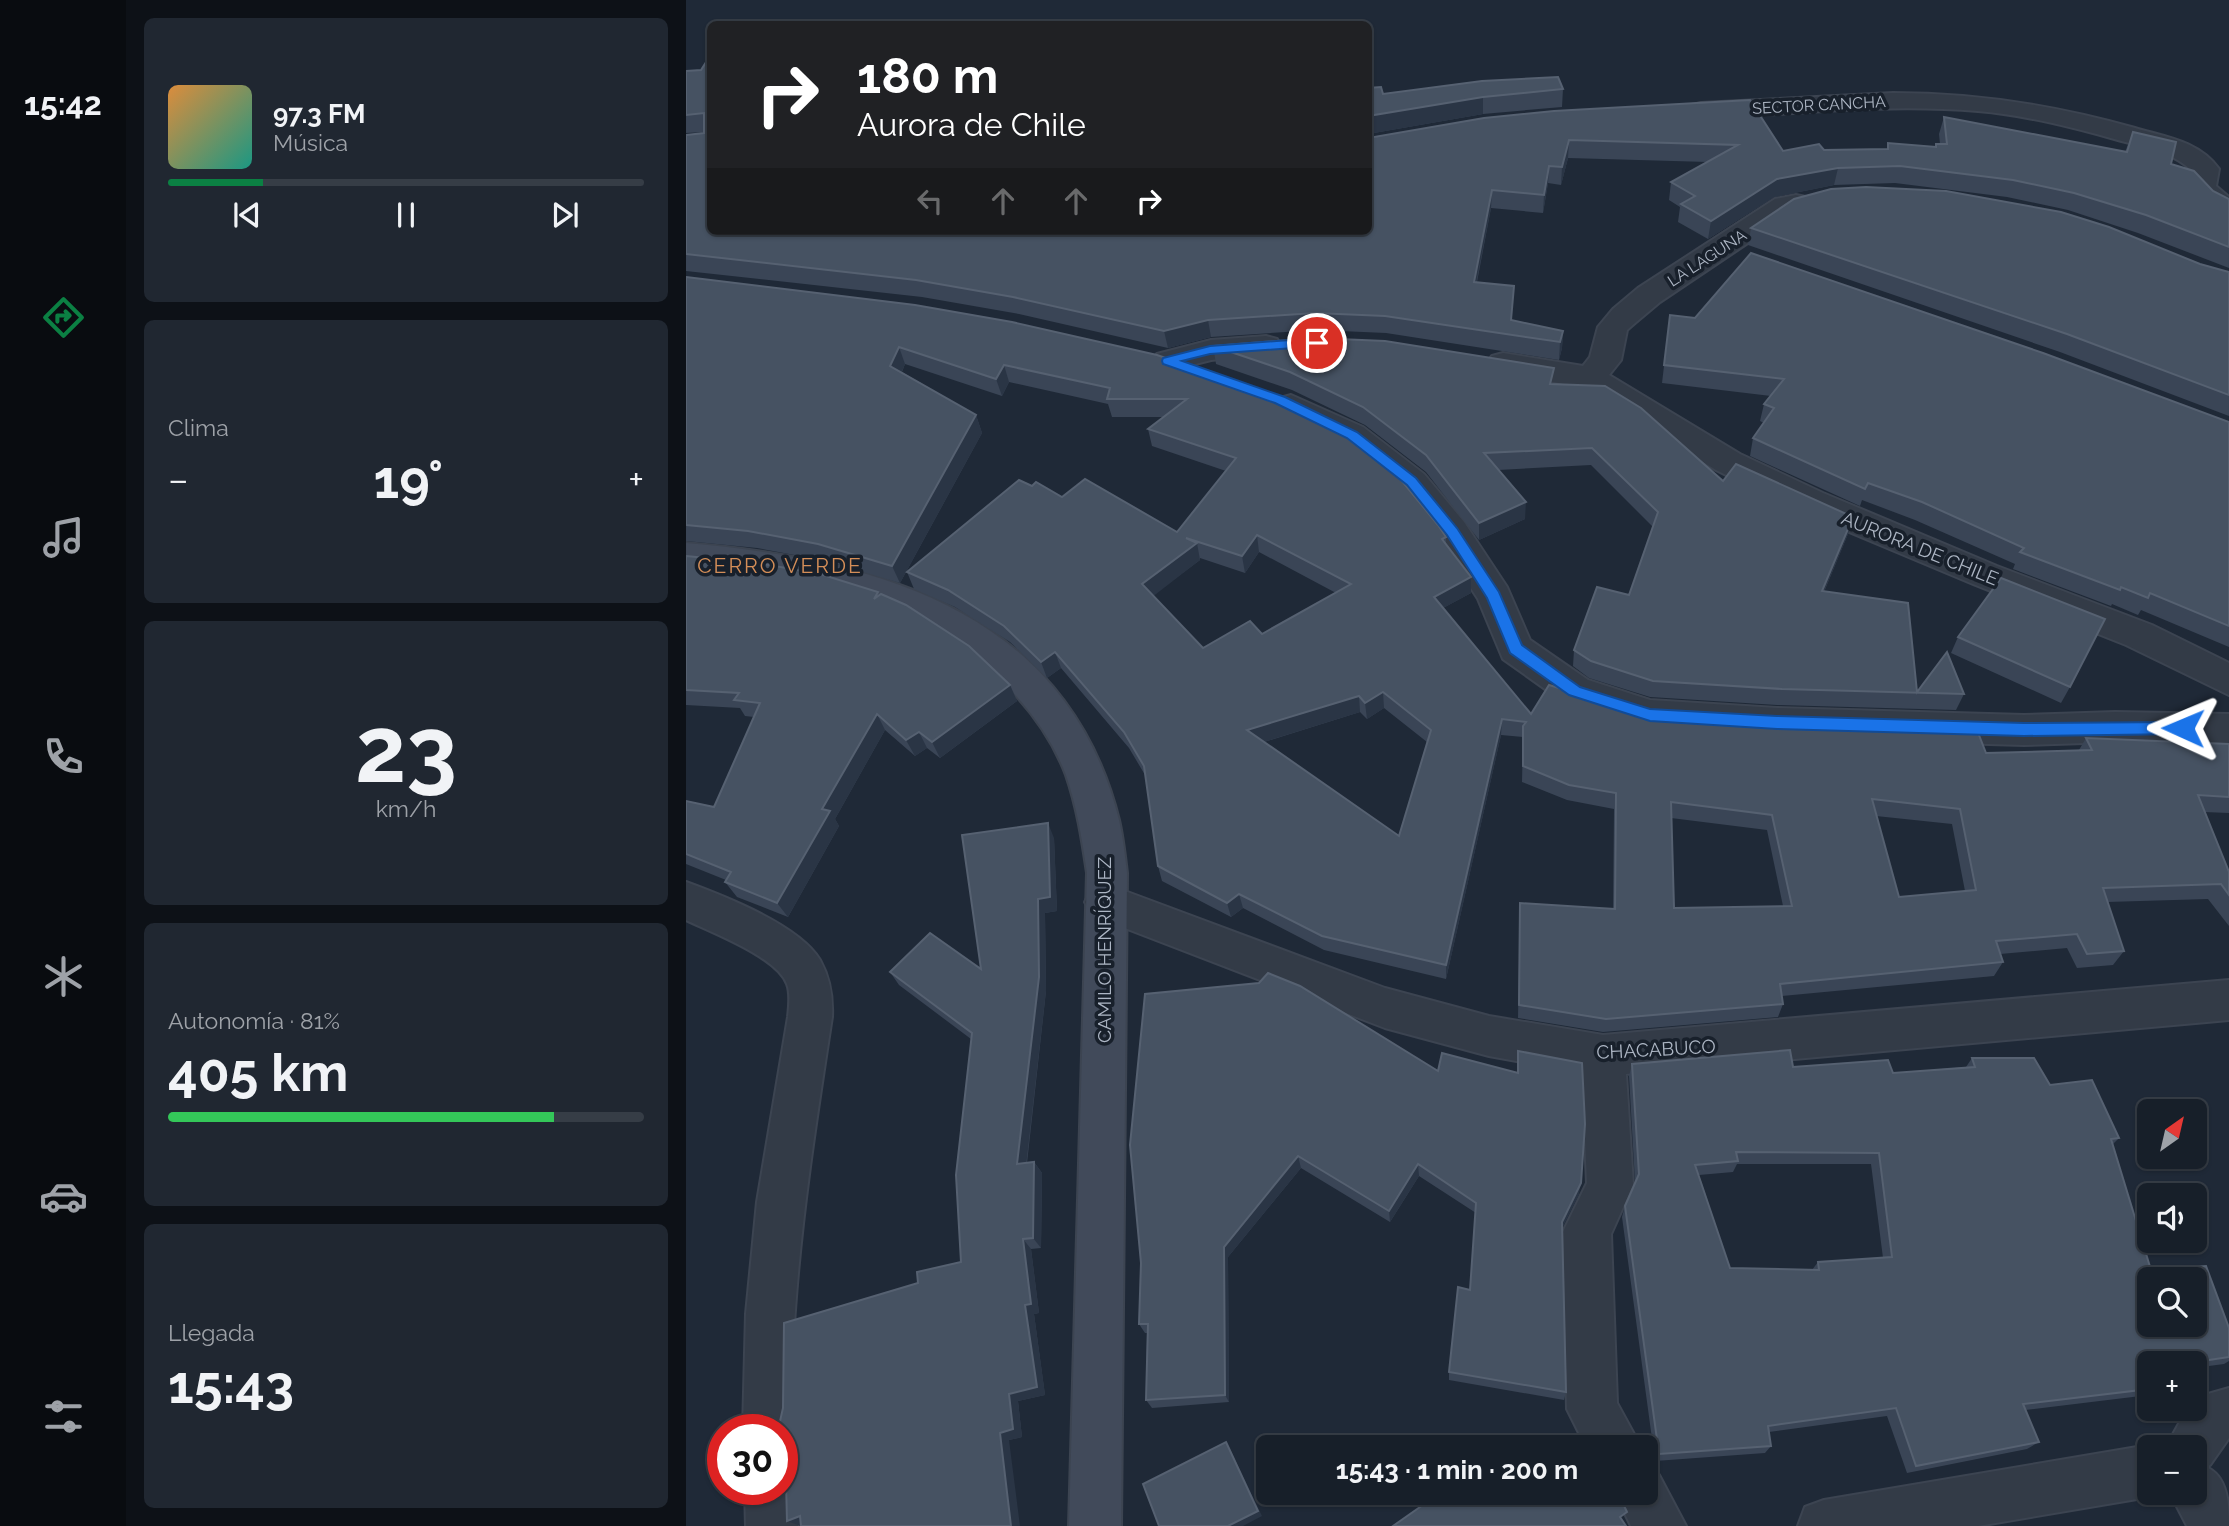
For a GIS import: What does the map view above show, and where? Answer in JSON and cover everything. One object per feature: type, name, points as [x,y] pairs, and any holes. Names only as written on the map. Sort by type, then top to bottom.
[{"type":"street","name":"SECTOR CANCHA","points":[[1672,113],[1918,101],[2014,107],[2115,130],[2188,155],[2200,161],[2205,169],[2202,187],[2229,210]]},
{"type":"street","name":"LA LAGUNA","points":[[1590,378],[1605,360],[1613,327],[1649,295],[1734,253],[1785,205],[1821,198]]},
{"type":"street","points":[[1229,382],[1155,358],[1210,350],[1290,344]]},
{"type":"street","name":"AURORA DE CHILE","points":[[1472,358],[1590,378],[1728,462],[1811,502],[1985,575],[2139,635],[2229,680]]},
{"type":"street","points":[[1267,396],[1352,435],[1412,482],[1452,531],[1494,596],[1516,649],[1575,691],[1650,715],[1752,721],[2024,730],[2115,727],[2229,729]]},
{"type":"street","name":"CAMILO HENRÍQUEZ","points":[[686,556],[788,567],[869,587],[919,606],[966,630],[1002,658],[1035,690],[1061,725],[1081,765],[1095,804],[1105,845],[1107,902],[1094,1526]]},
{"type":"street","points":[[686,900],[781,948],[806,974],[811,995],[810,1017],[779,1214],[770,1314],[768,1414]]},
{"type":"street","name":"CHACABUCO","points":[[1107,902],[1385,1008],[1489,1036],[1603,1056],[2229,1000]]},
{"type":"street","points":[[1603,1056],[1610,1185],[1587,1232],[1592,1409],[1608,1435]]},
{"type":"street","points":[[2200,1435],[2212,1416],[2229,1413]]},
{"type":"street","points":[[1824,1526],[2137,1473]]},
{"type":"street","points":[[771,1505],[772,1526]]},
{"type":"street","points":[[1648,1505],[1660,1526]]},
{"type":"street","points":[[2204,1505],[2217,1526]]},
{"type":"building","points":[[707,61],[707,235],[1372,235],[1372,137],[1484,118],[1554,111],[1750,100],[1783,151],[1819,144],[1824,150],[1888,149],[1888,143],[1936,147],[1936,144],[1947,144],[1944,117],[2127,152],[2133,132],[2176,142],[2171,164],[2194,171],[2213,191],[2229,199],[2229,247],[2146,215],[2074,193],[2013,180],[1900,166],[1838,168],[1777,179],[1711,221],[1681,204],[1695,196],[1671,182],[1738,145],[1569,140],[1562,167],[1549,166],[1544,195],[1492,190],[1474,282],[1514,286],[1511,320],[1563,331],[1560,342],[1385,316],[1315,313],[1208,320],[1164,331],[1013,297],[916,280],[686,254],[686,135],[704,133],[704,113],[686,115],[686,71],[701,70]]},
{"type":"building","points":[[1558,77],[1563,89],[1483,97],[1372,115],[1372,88],[1381,87],[1383,94],[1482,81]]},
{"type":"building","points":[[1866,187],[1946,191],[2061,212],[2109,227],[2200,264],[2229,272],[2229,395],[2067,334],[1751,228],[1794,199],[1831,189]]},
{"type":"building","points":[[1751,253],[2043,353],[2229,422],[2229,626],[2150,593],[2148,598],[2121,587],[2120,590],[2020,552],[2024,548],[1922,502],[1868,483],[1865,489],[1753,438],[1774,408],[1764,404],[1784,379],[1664,365],[1670,315],[1695,318]]},
{"type":"building","points":[[686,277],[915,305],[1012,322],[1157,355],[1266,393],[1338,428],[1397,475],[1438,525],[1446,537],[1442,539],[1471,577],[1434,597],[1531,714],[1549,685],[1653,717],[1782,725],[1977,730],[1986,753],[2092,750],[2086,738],[2229,744],[2229,797],[2198,795],[2229,872],[2229,895],[2221,884],[2103,888],[2124,951],[2087,954],[2077,934],[1996,941],[2003,962],[1780,984],[1783,1004],[1606,1019],[1519,1005],[1520,903],[1615,909],[1616,793],[1569,785],[1523,766],[1523,726],[1526,722],[1502,719],[1446,965],[1322,936],[1239,894],[1227,903],[1158,866],[1144,766],[1124,732],[1055,652],[1041,662],[1004,626],[948,590],[907,572],[1019,480],[1032,486],[1036,482],[1062,497],[1085,479],[1177,532],[1236,458],[1148,429],[1187,399],[1107,399],[1110,388],[1004,365],[996,379],[899,347],[890,366],[976,415],[892,566],[818,544],[748,531],[686,525]],"holes":[[[1257,535],[1351,584],[1262,634],[1250,621],[1203,648],[1142,584],[1197,543],[1186,538],[1242,556]],[[1383,692],[1431,730],[1399,836],[1247,730],[1359,696],[1365,703]],[[1872,799],[1960,809],[1976,890],[1899,897]],[[1671,802],[1772,815],[1792,906],[1674,908]]]},
{"type":"building","points":[[1315,338],[1385,341],[1554,368],[1550,384],[1605,386],[1641,408],[1723,481],[1736,464],[1853,517],[1822,591],[1908,603],[1917,692],[1947,652],[1964,694],[1782,689],[1653,681],[1591,661],[1574,650],[1597,587],[1629,595],[1658,512],[1592,448],[1484,453],[1526,502],[1479,523],[1426,455],[1363,407],[1290,372],[1213,346]]},
{"type":"building","points":[[686,556],[758,563],[820,574],[878,592],[874,599],[881,594],[906,605],[969,646],[1010,685],[932,742],[919,732],[906,740],[877,714],[822,809],[830,811],[777,903],[725,882],[731,872],[686,854],[686,801],[714,807],[760,703],[734,700],[739,693],[686,690]]},
{"type":"building","points":[[2001,578],[2105,619],[2070,687],[1958,637]]},
{"type":"building","points":[[1048,823],[1050,897],[1038,899],[1039,977],[1017,1164],[1034,1162],[1033,1238],[1023,1239],[1031,1304],[1025,1305],[1037,1387],[1009,1394],[1013,1429],[1000,1433],[1011,1526],[801,1526],[800,1516],[787,1521],[787,1505],[798,1505],[798,1414],[782,1414],[784,1323],[918,1283],[917,1272],[961,1262],[956,1175],[972,1033],[890,972],[930,933],[981,969],[962,835]]},
{"type":"building","points":[[1268,973],[1300,986],[1438,1071],[1442,1053],[1518,1073],[1518,1051],[1582,1063],[1585,1124],[1581,1183],[1562,1222],[1566,1392],[1449,1372],[1458,1287],[1470,1290],[1476,1203],[1418,1164],[1389,1211],[1298,1156],[1224,1247],[1225,1395],[1146,1400],[1148,1324],[1139,1324],[1141,1263],[1130,1145],[1145,994],[1259,983]]},
{"type":"building","points":[[1790,1050],[1793,1067],[1888,1060],[1893,1073],[1975,1067],[1972,1058],[2034,1058],[2050,1085],[2092,1080],[2119,1138],[2111,1139],[2137,1224],[2137,1253],[2146,1253],[2150,1267],[2137,1267],[2137,1337],[2207,1337],[2207,1269],[2229,1328],[2229,1357],[2207,1360],[2207,1351],[2137,1351],[2137,1390],[2023,1404],[2039,1442],[1916,1466],[1896,1408],[1768,1426],[1771,1446],[1659,1454],[1625,1206],[1639,1174],[1632,1064]],"holes":[[[1736,1152],[1879,1153],[1892,1257],[1818,1262],[1819,1270],[1730,1268],[1695,1165],[1738,1161]]]},
{"type":"building","points":[[1226,1442],[1258,1511],[1228,1526],[1159,1526],[1143,1484]]},
{"type":"building","points":[[1423,1505],[1624,1505],[1627,1512],[1620,1517],[1626,1526],[1393,1526]]},
{"type":"district","name":"CERRO VERDE","points":[[780,565]]},
{"type":"route","points":[[1317,343],[1210,350],[1168,361],[1280,400],[1352,435],[1412,482],[1452,531],[1494,596],[1516,649],[1575,691],[1650,715],[1676,717],[1777,723],[2024,730],[2183,728]]}]
